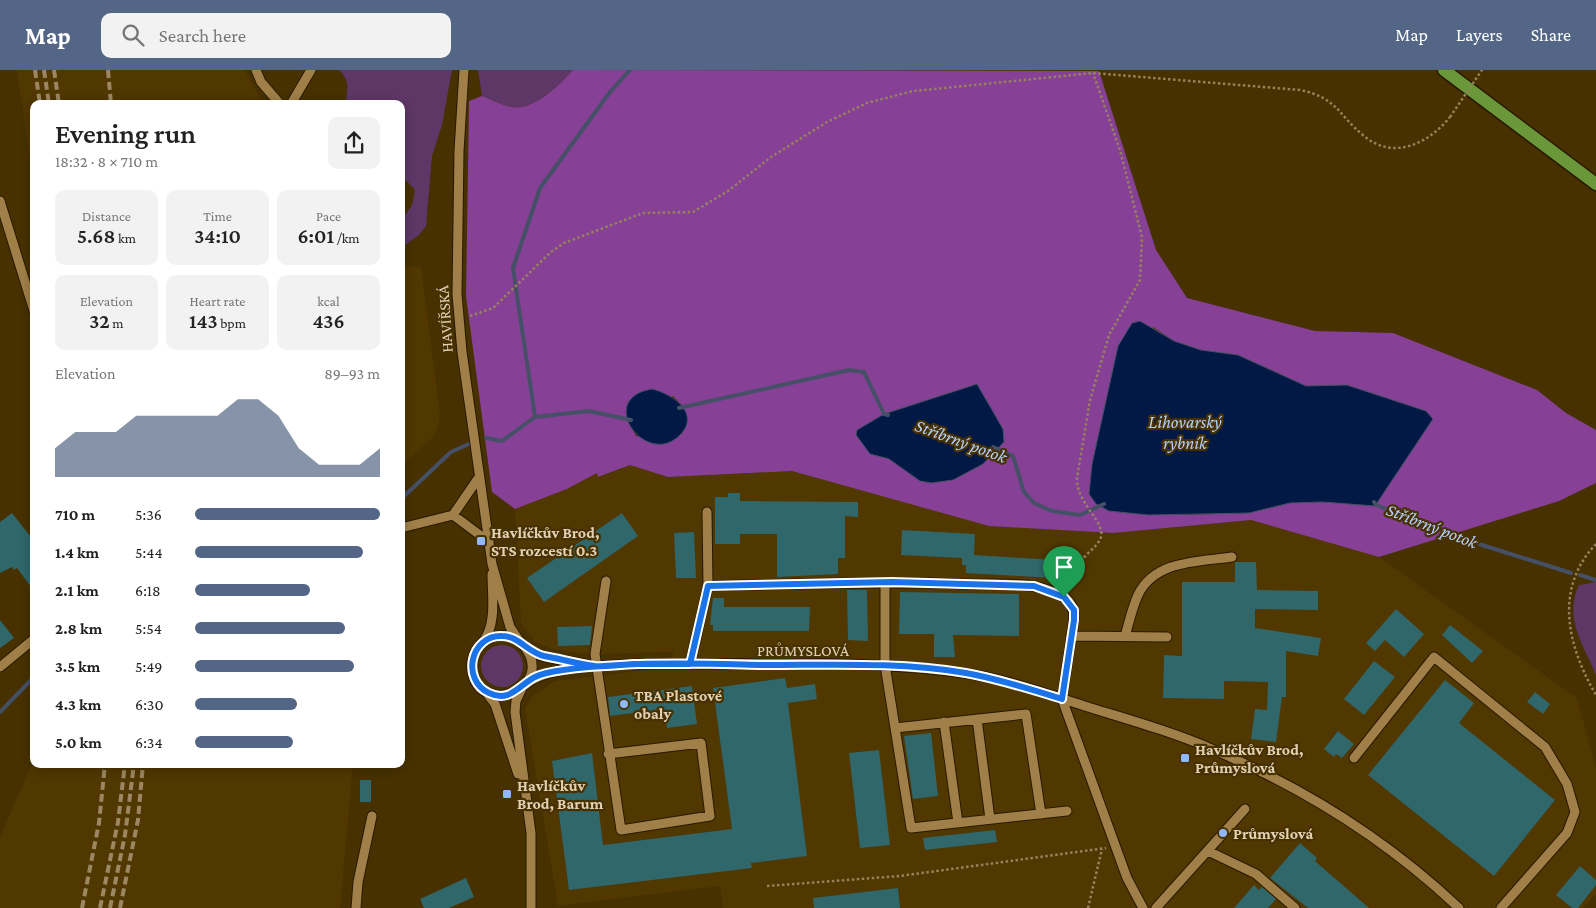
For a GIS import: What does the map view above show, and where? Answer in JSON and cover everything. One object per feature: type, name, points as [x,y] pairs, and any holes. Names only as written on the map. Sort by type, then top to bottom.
[{"type":"main road","points":[[1444,70],[1596,184]]},
{"type":"street","points":[[256,70],[261,82],[277,100]]},
{"type":"street","points":[[292,100],[311,70]]},
{"type":"street","name":"HAVÍŘSKÁ","points":[[464,70],[459,151],[457,294],[479,477],[492,564],[510,627],[530,655],[532,667],[516,701],[515,712],[531,834],[531,908]]},
{"type":"street","points":[[0,201],[30,298]]},
{"type":"street","points":[[405,527],[453,515],[479,477]]},
{"type":"street","points":[[690,664],[708,586],[707,512]]},
{"type":"street","points":[[453,515],[489,542]]},
{"type":"street","points":[[1125,636],[1137,597],[1155,574],[1172,566],[1232,557]]},
{"type":"street","name":"HAVÍŘSKÁ","points":[[492,564],[491,623],[488,634],[474,653],[472,668],[476,682],[493,700],[498,712],[526,798]]},
{"type":"street","points":[[606,581],[595,654],[608,754],[621,830],[710,816],[701,743],[608,754]]},
{"type":"street","points":[[885,582],[885,666],[911,828],[1068,811]]},
{"type":"street","points":[[708,586],[885,582],[1034,586],[1064,597],[1074,610],[1062,699],[1129,884],[1143,908]]},
{"type":"street","points":[[482,643],[492,637],[503,636],[522,644]]},
{"type":"street","points":[[1071,636],[1168,637]]},
{"type":"street","points":[[0,668],[30,642]]},
{"type":"street","name":"PRŮMYSLOVÁ","points":[[522,644],[538,655],[596,666]]},
{"type":"street","points":[[1354,758],[1434,657],[1545,746],[1567,784],[1575,812],[1573,823],[1567,833],[1501,908]]},
{"type":"street","name":"PRŮMYSLOVÁ","points":[[524,686],[541,675],[596,666],[690,664],[885,666],[965,673],[1021,686],[1214,750],[1290,786],[1331,809],[1408,862],[1459,908]]},
{"type":"street","points":[[485,691],[494,695],[504,696],[524,686]]},
{"type":"street","points":[[895,728],[1026,714],[1041,814]]},
{"type":"street","points":[[977,719],[990,819]]},
{"type":"street","points":[[944,722],[958,823]]},
{"type":"street","points":[[1156,908],[1245,809]]},
{"type":"street","points":[[356,908],[358,882],[372,816]]},
{"type":"street","points":[[1208,850],[1256,874],[1295,908]]},
{"type":"path","points":[[459,319],[493,308],[551,252],[564,243],[643,213],[692,212],[697,210],[728,191],[771,157],[813,130],[867,103],[913,91],[1093,73],[1310,92],[1329,100],[1338,107],[1354,127],[1370,141],[1395,148],[1412,146],[1428,139],[1450,117],[1482,70]]},
{"type":"path","points":[[1064,597],[1080,562],[1100,538],[1101,529],[1079,493],[1078,478],[1090,400],[1109,335],[1140,280],[1142,237],[1120,150],[1093,73]]},
{"type":"path","points":[[1596,544],[1581,565],[1568,604],[1569,623],[1576,653],[1596,695]]},
{"type":"path","points":[[767,886],[900,876],[1115,847]]},
{"type":"path","points":[[1088,908],[1102,849]]},
{"type":"shaded area","points":[[17,70],[245,70],[261,100],[30,100],[30,159]]},
{"type":"shaded area","points":[[339,70],[452,70],[442,125],[432,156],[426,226],[419,235],[405,245],[405,215],[412,205],[415,190],[405,179],[405,100],[347,100],[347,83]]},
{"type":"shaded area","points":[[478,70],[573,70],[544,97],[526,106],[516,107],[504,105],[482,96]]},
{"type":"shaded area","points":[[573,70],[1099,71],[1156,250],[1187,298],[1315,331],[1393,333],[1537,390],[1566,413],[1596,430],[1596,483],[1559,501],[1379,557],[1251,520],[1113,533],[989,526],[792,471],[668,477],[630,465],[598,477],[597,473],[567,489],[515,509],[492,492],[466,296],[469,101],[482,96],[507,106],[526,106],[552,91]],"holes":[[[1153,327],[1174,341],[1201,350],[1238,355],[1306,386],[1347,385],[1400,467],[1375,506],[1323,502],[1290,503],[1249,513],[1184,515],[1148,515],[1109,511]],[[977,385],[994,414],[998,449],[983,464],[953,480],[920,481],[889,459],[884,414]],[[673,396],[684,407],[680,435],[666,442],[636,436],[627,420]]]},
{"type":"shaded area","points":[[405,266],[421,267],[440,414],[438,428],[433,437],[405,462]]},
{"type":"shaded area","points":[[630,465],[668,477],[792,471],[989,526],[1113,533],[1251,520],[1379,557],[1577,698],[1596,768],[1596,894],[1583,908],[723,908],[720,886],[558,906],[525,709],[532,697],[554,681],[665,668],[674,652],[589,654],[551,649],[535,642],[521,623],[515,509],[567,489],[597,473],[599,477]]},
{"type":"shaded area","points":[[1596,582],[1596,675],[1577,631],[1573,609],[1579,585]]},
{"type":"shaded area","points":[[502,645],[517,651],[523,666],[517,681],[502,687],[487,681],[481,666],[487,651]]},
{"type":"shaded area","points":[[30,768],[353,768],[340,908],[0,908],[0,837]]},
{"type":"water","name":"Lihovarský rybník","points":[[1140,321],[1174,341],[1201,350],[1238,355],[1306,386],[1347,385],[1426,411],[1433,419],[1375,506],[1323,502],[1290,503],[1249,513],[1148,515],[1109,511],[1096,504],[1089,494],[1092,464],[1118,346],[1132,323]]},
{"type":"water","points":[[977,384],[1003,429],[1004,442],[983,464],[953,480],[931,483],[920,481],[889,459],[870,454],[856,435],[857,430],[884,414]]},
{"type":"water","points":[[652,389],[676,400],[686,413],[685,428],[679,436],[666,444],[652,443],[640,438],[631,428],[627,416],[627,405],[635,395]]},
{"type":"building","points":[[728,493],[740,493],[740,501],[858,502],[858,517],[845,516],[845,558],[838,558],[838,574],[777,577],[777,534],[740,534],[740,544],[715,544],[715,497],[728,497]]},
{"type":"building","points":[[12,513],[30,536],[30,586],[17,568],[14,570],[12,567],[0,573],[0,522]]},
{"type":"building","points":[[622,513],[638,536],[544,602],[527,578]]},
{"type":"building","points":[[902,530],[975,534],[974,555],[1055,560],[1054,578],[966,573],[966,565],[962,565],[962,558],[901,555]]},
{"type":"building","points":[[694,532],[696,578],[676,578],[674,533]]},
{"type":"building","points":[[1235,562],[1256,562],[1257,590],[1318,591],[1318,610],[1255,609],[1255,628],[1321,638],[1318,656],[1286,651],[1286,697],[1282,697],[1276,742],[1251,739],[1255,709],[1267,710],[1268,682],[1224,681],[1224,699],[1163,698],[1164,655],[1182,656],[1182,582],[1235,582]]},
{"type":"building","points":[[847,590],[867,590],[868,641],[848,640]]},
{"type":"building","points":[[900,592],[1019,594],[1019,636],[953,635],[955,657],[934,657],[934,634],[899,634]]},
{"type":"building","points":[[713,598],[724,598],[724,607],[810,607],[809,631],[713,631],[713,625],[710,625]]},
{"type":"building","points":[[1396,609],[1424,634],[1404,657],[1385,640],[1375,651],[1366,643]]},
{"type":"building","points":[[0,620],[14,638],[0,648]]},
{"type":"building","points":[[1450,625],[1483,651],[1472,663],[1442,635]]},
{"type":"building","points":[[592,626],[590,645],[558,646],[557,627]]},
{"type":"building","points":[[1374,661],[1395,677],[1364,715],[1344,699]]},
{"type":"building","points":[[785,678],[787,688],[815,684],[817,699],[788,703],[807,856],[751,863],[752,868],[569,890],[552,761],[592,753],[603,845],[732,829],[713,688]]},
{"type":"building","points":[[1445,680],[1474,703],[1459,723],[1555,800],[1494,876],[1368,775]]},
{"type":"building","points":[[692,686],[697,724],[667,728],[665,716],[642,720],[642,712],[610,716],[608,697]]},
{"type":"building","points":[[1535,692],[1550,704],[1543,714],[1527,702]]},
{"type":"building","points":[[1338,731],[1354,744],[1342,758],[1336,754],[1334,757],[1324,749]]},
{"type":"building","points":[[931,733],[938,796],[913,799],[904,736]]},
{"type":"building","points":[[879,750],[890,845],[860,848],[849,753]]},
{"type":"building","points":[[360,780],[371,780],[371,802],[360,802]]},
{"type":"building","points":[[995,830],[997,842],[925,850],[923,838]]},
{"type":"building","points":[[1300,843],[1317,858],[1315,861],[1369,908],[1308,908],[1270,878]]},
{"type":"building","points":[[1580,866],[1596,880],[1596,885],[1578,908],[1572,908],[1556,895]]},
{"type":"building","points":[[466,878],[474,897],[449,908],[424,908],[420,899]]},
{"type":"building","points":[[1254,885],[1259,890],[1262,887],[1276,899],[1268,908],[1234,908]]},
{"type":"building","points":[[898,888],[900,908],[814,908],[813,898]]},
{"type":"waterway","points":[[535,417],[513,268],[540,188],[610,92],[630,70]]},
{"type":"waterway","name":"Stříbrný potok","points":[[679,408],[849,370],[864,372],[884,414],[888,415]]},
{"type":"waterway","name":"Stříbrný potok","points":[[486,438],[502,441],[535,417],[589,411],[631,420]]},
{"type":"waterway","name":"Stříbrný potok","points":[[405,495],[451,452],[471,443]]},
{"type":"waterway","name":"Stříbrný potok","points":[[993,447],[1013,456],[1024,492],[1034,503],[1052,511],[1080,515],[1104,504]]},
{"type":"waterway","name":"Stříbrný potok","points":[[1374,502],[1376,505],[1482,545],[1571,573]]},
{"type":"waterway","name":"Stříbrný potok","points":[[1580,575],[1596,580]]},
{"type":"waterway","name":"Stříbrný potok","points":[[0,712],[30,681]]},
{"type":"railway","points":[[35,70],[39,100]]},
{"type":"railway","points":[[44,70],[48,100]]},
{"type":"railway","points":[[54,70],[58,100]]},
{"type":"railway","points":[[108,70],[111,100]]},
{"type":"railway","points":[[82,908],[99,823],[105,768]]},
{"type":"railway","points":[[100,908],[118,822],[125,768]]},
{"type":"railway","points":[[110,908],[125,835],[133,768]]},
{"type":"railway","points":[[120,908],[138,820],[143,768]]},
{"type":"place","name":"Havlíčkův Brod, STS rozcestí 0.3","points":[[481,541]]},
{"type":"place","name":"TBA Plastové obaly","points":[[624,704]]},
{"type":"place","name":"Havlíčkův Brod, Průmyslová","points":[[1185,758]]},
{"type":"place","name":"Havlíčkův Brod, Barum","points":[[507,794]]},
{"type":"place","name":"Průmyslová","points":[[1223,833]]},
{"type":"route","points":[[1064,597],[1034,586],[892,582],[708,586],[690,664],[635,664],[596,666],[538,655],[528,650],[515,639],[498,636],[484,641],[476,650],[473,656],[472,674],[480,687],[485,691],[501,696],[517,692],[531,679],[541,675],[596,666],[635,664],[885,666],[965,673],[1021,686],[1062,699],[1074,620],[1074,610],[1070,602],[1064,597]]}]
